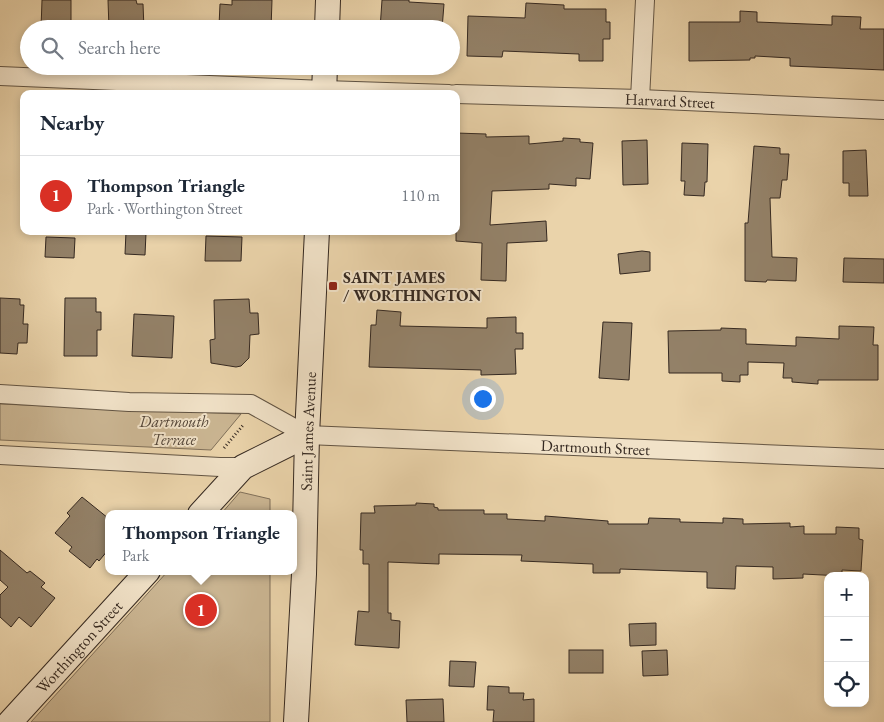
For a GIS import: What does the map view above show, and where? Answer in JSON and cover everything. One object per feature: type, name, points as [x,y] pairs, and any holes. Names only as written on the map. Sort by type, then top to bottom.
[{"type":"main road","points":[[327,20],[328,0]]},
{"type":"main road","points":[[324,90],[325,75]]},
{"type":"main road","name":"Saint James Avenue","points":[[296,722],[304,574],[307,435],[317,235]]},
{"type":"main road","points":[[204,510],[243,467],[307,435]]},
{"type":"main road","name":"Worthington Street","points":[[10,722],[144,575]]},
{"type":"street","points":[[640,99],[645,0]]},
{"type":"street","points":[[0,76],[284,90]]},
{"type":"street","name":"Harvard Street","points":[[460,94],[640,99],[884,110]]},
{"type":"street","points":[[0,394],[129,402],[251,404],[307,435]]},
{"type":"street","name":"Dartmouth Street","points":[[307,435],[884,458]]},
{"type":"street","points":[[0,455],[220,468],[243,467]]},
{"type":"path","points":[[221,451],[250,418]]},
{"type":"green space","name":"Dartmouth Terrace","points":[[0,404],[241,414],[211,450],[0,440]]},
{"type":"green space","points":[[240,492],[270,499],[270,510],[224,510]]},
{"type":"green space","points":[[164,575],[270,575],[270,722],[31,722]]},
{"type":"building","points":[[42,0],[71,0],[71,20],[41,20]]},
{"type":"building","points":[[108,0],[136,0],[137,4],[143,4],[144,20],[109,20]]},
{"type":"building","points":[[232,0],[272,0],[271,20],[219,20],[220,4],[232,5]]},
{"type":"building","points":[[382,0],[409,0],[409,2],[444,4],[443,20],[381,20]]},
{"type":"building","points":[[526,3],[564,5],[564,9],[606,9],[606,22],[610,22],[610,39],[603,39],[603,61],[579,61],[579,54],[503,51],[502,57],[467,56],[468,16],[525,18]]},
{"type":"building","points":[[740,11],[757,12],[757,22],[832,25],[832,16],[861,17],[860,29],[884,29],[884,70],[790,66],[790,58],[755,56],[755,58],[750,58],[750,60],[689,61],[689,22],[740,22]]},
{"type":"building","points":[[460,133],[486,134],[486,137],[529,136],[529,144],[563,141],[563,138],[580,139],[580,142],[593,143],[590,179],[576,178],[576,186],[549,184],[549,189],[492,191],[490,225],[546,221],[547,241],[507,243],[506,281],[481,280],[482,243],[456,241],[456,235],[460,235]]},
{"type":"building","points":[[647,140],[648,184],[623,185],[622,141]]},
{"type":"building","points":[[682,143],[708,144],[707,182],[705,182],[704,196],[684,195],[685,181],[681,181]]},
{"type":"building","points":[[754,146],[780,148],[780,154],[789,154],[787,180],[782,180],[780,198],[770,198],[772,257],[797,258],[796,281],[745,281],[745,223],[748,223]]},
{"type":"building","points":[[866,150],[868,196],[849,196],[849,183],[843,183],[843,151]]},
{"type":"building","points":[[126,235],[146,235],[145,255],[125,254]]},
{"type":"building","points":[[206,236],[242,237],[241,261],[205,261]]},
{"type":"building","points":[[46,237],[75,238],[74,258],[45,257]]},
{"type":"building","points":[[650,252],[650,271],[620,274],[618,254]]},
{"type":"building","points":[[844,258],[884,259],[884,283],[843,282]]},
{"type":"building","points":[[0,298],[20,299],[20,305],[24,305],[23,324],[28,324],[27,343],[18,343],[17,354],[0,353]]},
{"type":"building","points":[[65,298],[96,298],[96,312],[101,312],[101,330],[97,330],[97,356],[64,356]]},
{"type":"building","points":[[249,299],[250,313],[258,313],[259,334],[250,335],[249,358],[241,366],[236,367],[211,363],[210,340],[215,339],[214,300]]},
{"type":"building","points":[[377,310],[401,312],[400,326],[487,328],[487,318],[516,317],[516,333],[523,333],[523,349],[515,349],[516,374],[481,375],[481,370],[369,367],[371,325],[376,325]]},
{"type":"building","points":[[134,314],[174,316],[172,358],[132,356]]},
{"type":"building","points":[[603,322],[632,323],[629,380],[599,378]]},
{"type":"building","points":[[839,326],[874,327],[873,345],[878,345],[878,380],[818,380],[818,384],[792,382],[792,378],[783,378],[784,363],[748,362],[748,375],[740,375],[740,382],[722,381],[722,373],[669,373],[668,331],[721,330],[721,328],[746,329],[746,344],[796,346],[796,337],[839,339]]},
{"type":"building","points":[[82,497],[105,516],[105,554],[99,561],[97,559],[90,568],[69,551],[72,547],[55,533],[70,516],[67,513]]},
{"type":"building","points":[[416,503],[434,504],[434,507],[438,508],[438,510],[484,510],[484,514],[507,514],[507,519],[545,521],[545,516],[608,521],[608,524],[648,524],[649,518],[680,519],[680,522],[723,523],[723,518],[743,519],[743,524],[790,523],[790,527],[804,526],[804,534],[836,534],[836,527],[859,528],[859,539],[863,540],[861,571],[842,570],[842,572],[824,572],[824,575],[803,574],[803,578],[773,579],[773,567],[736,566],[735,589],[707,588],[707,572],[620,569],[620,573],[593,573],[593,564],[521,561],[522,555],[439,554],[439,564],[388,562],[388,613],[391,613],[391,620],[400,621],[399,648],[355,645],[358,611],[369,612],[369,564],[363,564],[363,550],[360,550],[361,513],[375,513],[374,506],[416,505]]},
{"type":"building","points":[[0,550],[27,573],[30,571],[45,583],[41,587],[55,598],[31,627],[19,617],[11,627],[0,617],[0,595],[8,587],[0,580]]},
{"type":"building","points":[[656,623],[656,645],[630,646],[629,624]]},
{"type":"building","points":[[569,650],[603,650],[603,673],[569,673]]},
{"type":"building","points":[[667,650],[668,675],[643,676],[642,651]]},
{"type":"building","points":[[450,661],[476,662],[474,687],[449,686]]},
{"type":"building","points":[[488,686],[509,687],[509,693],[524,693],[523,700],[534,699],[534,722],[493,722],[494,710],[487,710]]},
{"type":"building","points":[[443,699],[444,722],[407,722],[406,700]]},
{"type":"place","name":"SAINT JAMES / WORTHINGTON","points":[[333,286]]},
{"type":"place","name":"Thompson Triangle","points":[[201,610]]}]
